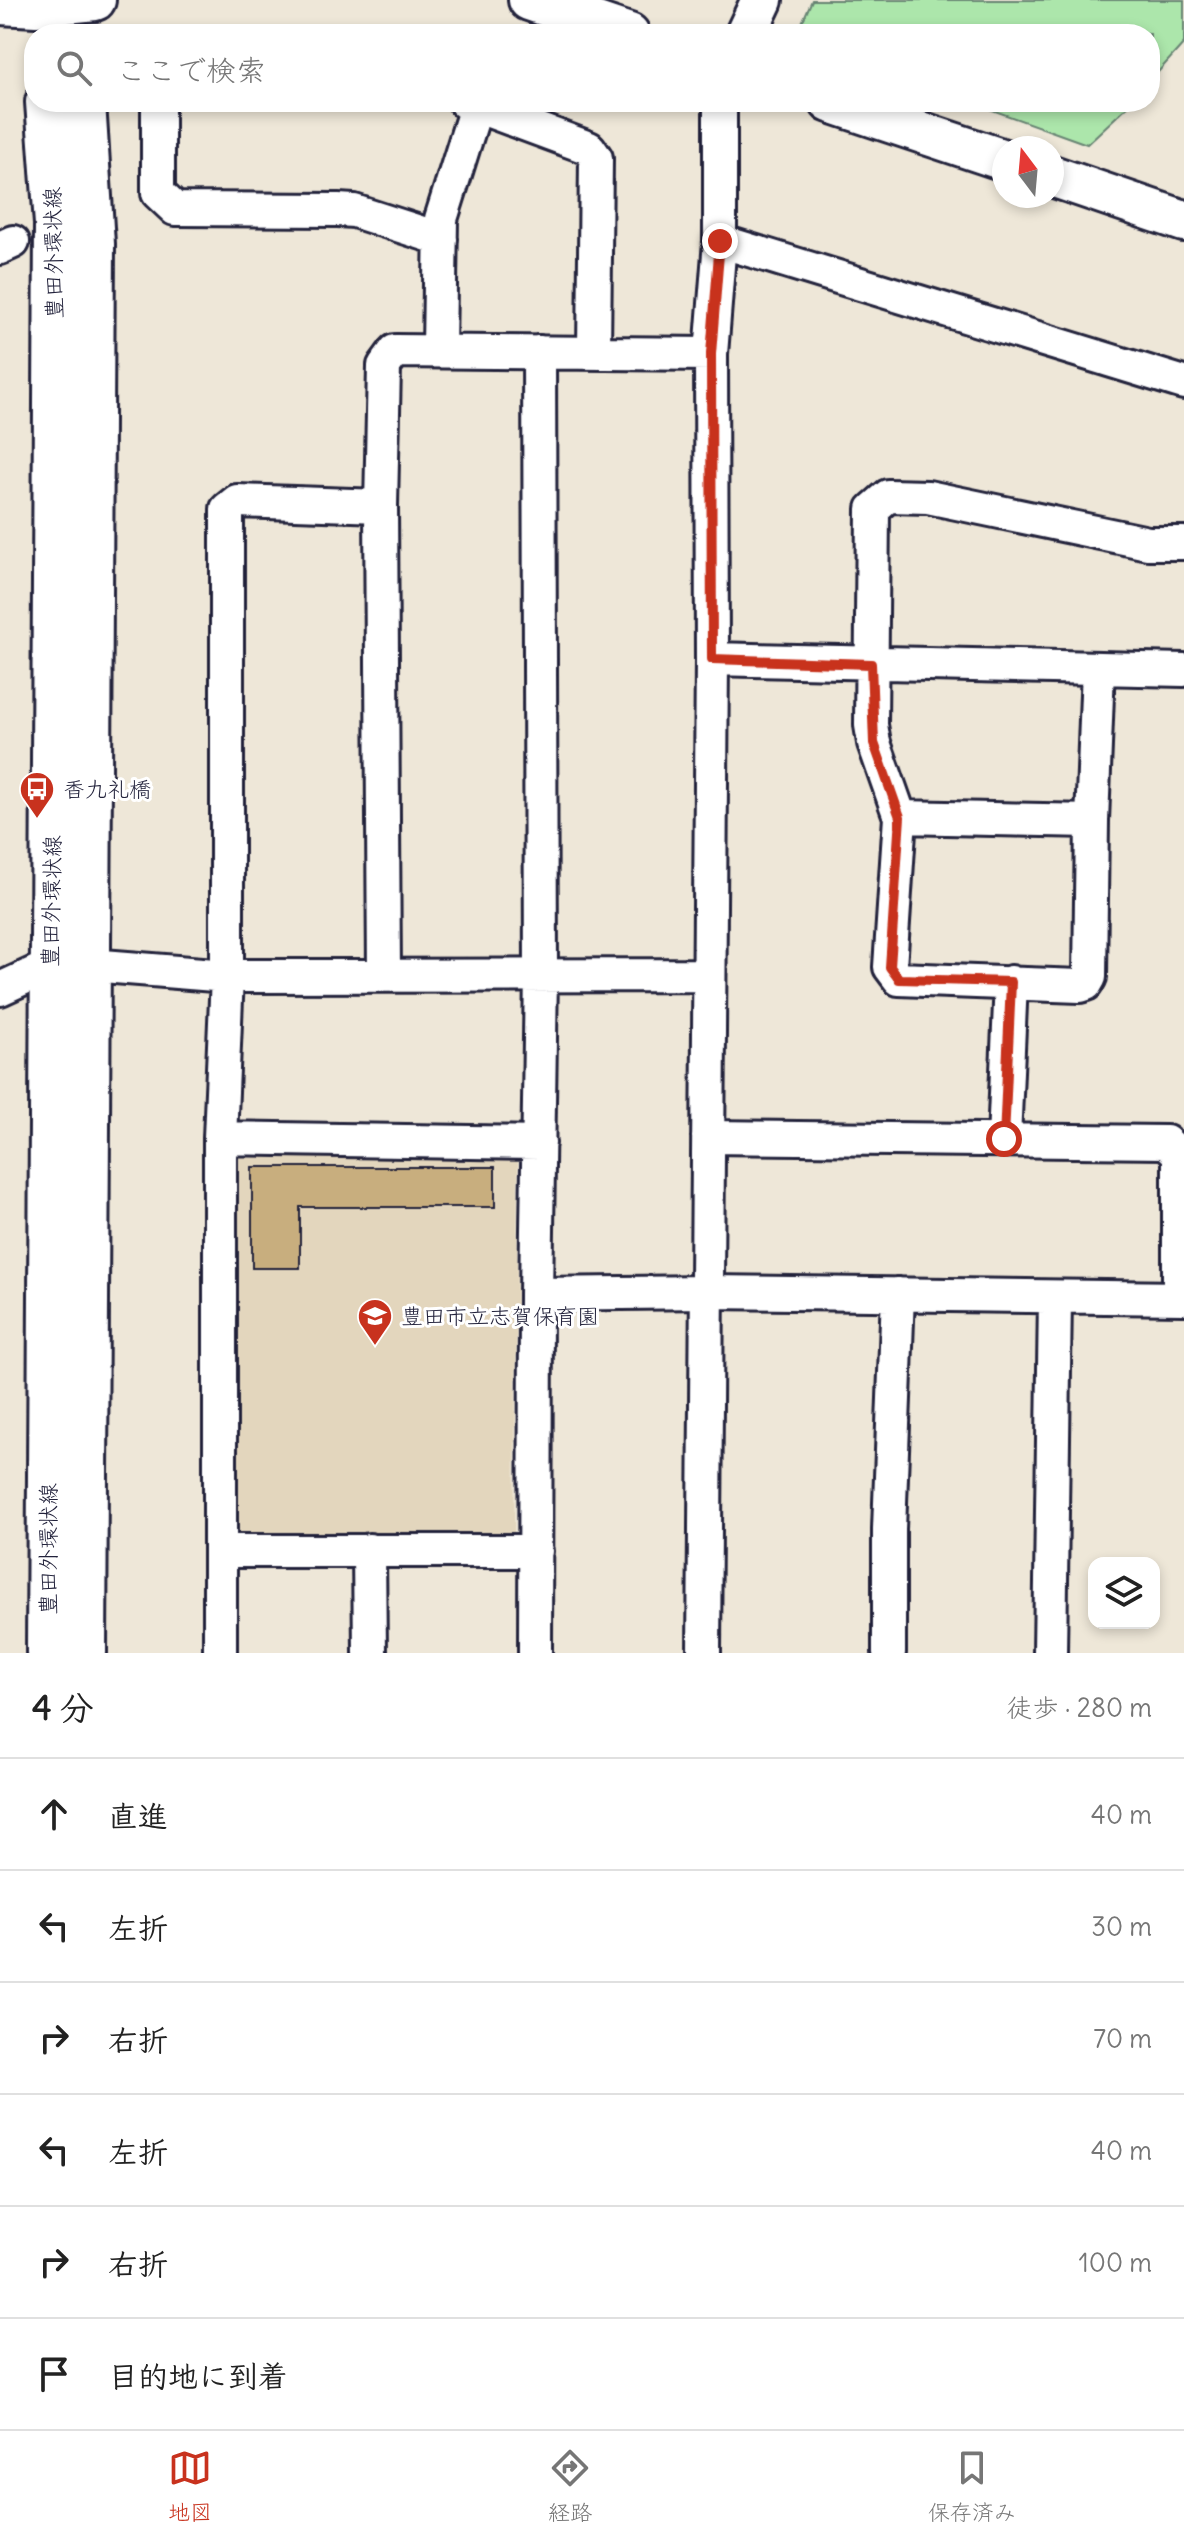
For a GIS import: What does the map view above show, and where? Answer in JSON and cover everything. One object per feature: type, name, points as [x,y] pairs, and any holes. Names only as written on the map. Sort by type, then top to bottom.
[{"type":"street","points":[[529,0],[600,24]]},
{"type":"street","points":[[751,24],[762,0]]},
{"type":"street","points":[[28,11],[83,9]]},
{"type":"street","name":"豊田外環状線","points":[[47,112],[55,224],[47,1653]]},
{"type":"street","name":"豊田外環状線","points":[[86,112],[94,244],[86,1653]]},
{"type":"street","points":[[158,112],[158,193],[175,209],[346,210],[441,239]]},
{"type":"street","points":[[439,349],[441,219],[469,112]]},
{"type":"street","points":[[492,112],[589,148],[596,158],[594,352]]},
{"type":"street","points":[[704,1653],[712,659],[711,354],[720,241],[720,112]]},
{"type":"street","points":[[860,112],[992,156]]},
{"type":"street","points":[[1064,180],[1184,221]]},
{"type":"street","points":[[720,241],[1184,383]]},
{"type":"street","points":[[384,975],[381,506],[384,366],[395,351],[439,349],[711,354]]},
{"type":"street","points":[[535,1653],[541,974],[539,352]]},
{"type":"street","points":[[1098,669],[1090,977],[1086,984],[899,979],[890,967],[900,817],[874,743],[871,664],[873,509],[888,496],[928,497],[1148,543],[1184,543]]},
{"type":"street","points":[[220,1653],[220,1138],[227,976],[227,509],[237,501],[381,506]]},
{"type":"street","points":[[712,659],[1184,670]]},
{"type":"street","points":[[900,817],[1092,821]]},
{"type":"street","points":[[90,965],[227,976],[709,975]]},
{"type":"street","points":[[0,989],[50,966]]},
{"type":"street","points":[[1004,1139],[1011,982]]},
{"type":"street","points":[[536,1294],[708,1292],[1181,1298],[1179,1154],[1166,1142],[708,1137]]},
{"type":"street","points":[[220,1138],[539,1143]]},
{"type":"street","points":[[889,1653],[889,1529],[898,1294]]},
{"type":"street","points":[[1050,1653],[1055,1298]]},
{"type":"street","points":[[369,1550],[370,1653]]},
{"type":"street","points":[[220,1551],[536,1551]]},
{"type":"shaded area","name":"豊田市立志賀保育園","points":[[237,1154],[518,1158],[514,1539],[233,1536]]},
{"type":"green space","points":[[812,0],[1184,0],[1184,43],[1160,70],[1160,24],[801,24]]},
{"type":"green space","points":[[998,112],[1121,112],[1087,144]]},
{"type":"building","points":[[252,1167],[495,1167],[495,1207],[300,1207],[300,1268],[252,1268]]},
{"type":"place","name":"香九礼橋","points":[[37,820]]},
{"type":"place","name":"豊田市立志賀保育園","points":[[375,1347]]},
{"type":"route","points":[[720,241],[711,354],[712,659],[871,664],[874,743],[900,817],[890,967],[899,979],[1011,982],[1004,1139]]}]
